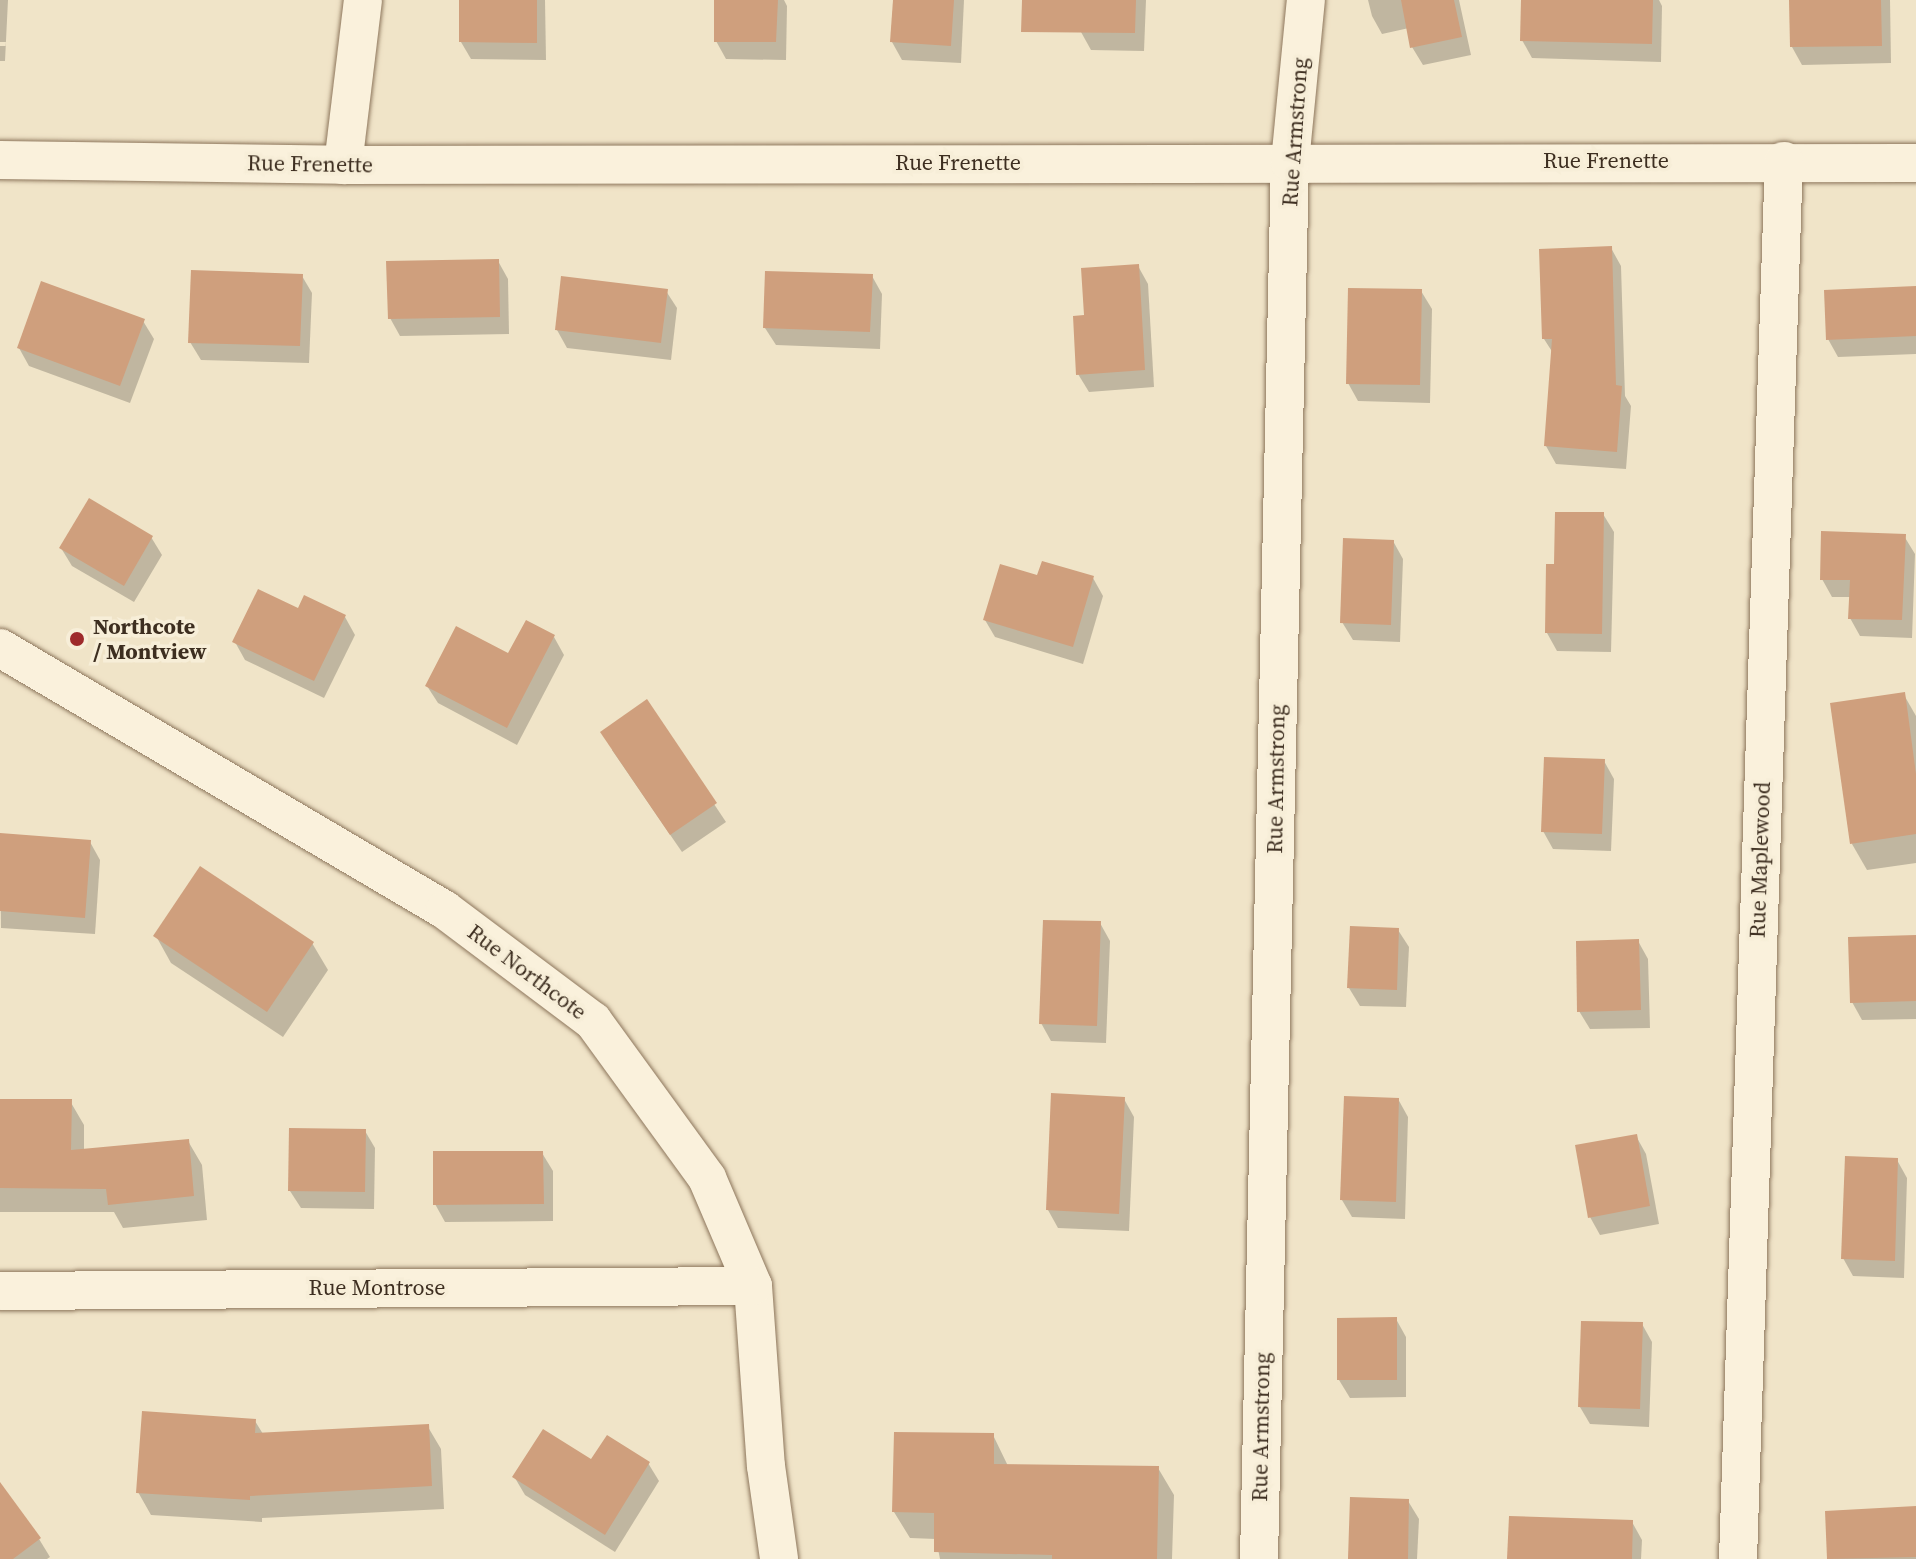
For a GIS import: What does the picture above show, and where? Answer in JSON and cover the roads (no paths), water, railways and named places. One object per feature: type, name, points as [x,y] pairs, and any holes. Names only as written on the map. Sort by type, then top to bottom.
[{"type":"street","points":[[343,165],[363,0]]},
{"type":"street","name":"Rue Armstrong","points":[[1259,1559],[1290,162],[1306,0]]},
{"type":"street","name":"Rue Frenette","points":[[0,160],[343,165],[1916,163]]},
{"type":"street","name":"Rue Maplewood","points":[[1738,1559],[1784,161]]},
{"type":"street","name":"Rue Northcote","points":[[0,648],[445,910],[593,1021],[707,1178],[753,1286],[766,1466],[779,1559]]},
{"type":"street","name":"Rue Montrose","points":[[0,1291],[753,1286]]},
{"type":"place","name":"Northcote / Montview","points":[[77,639]]}]
